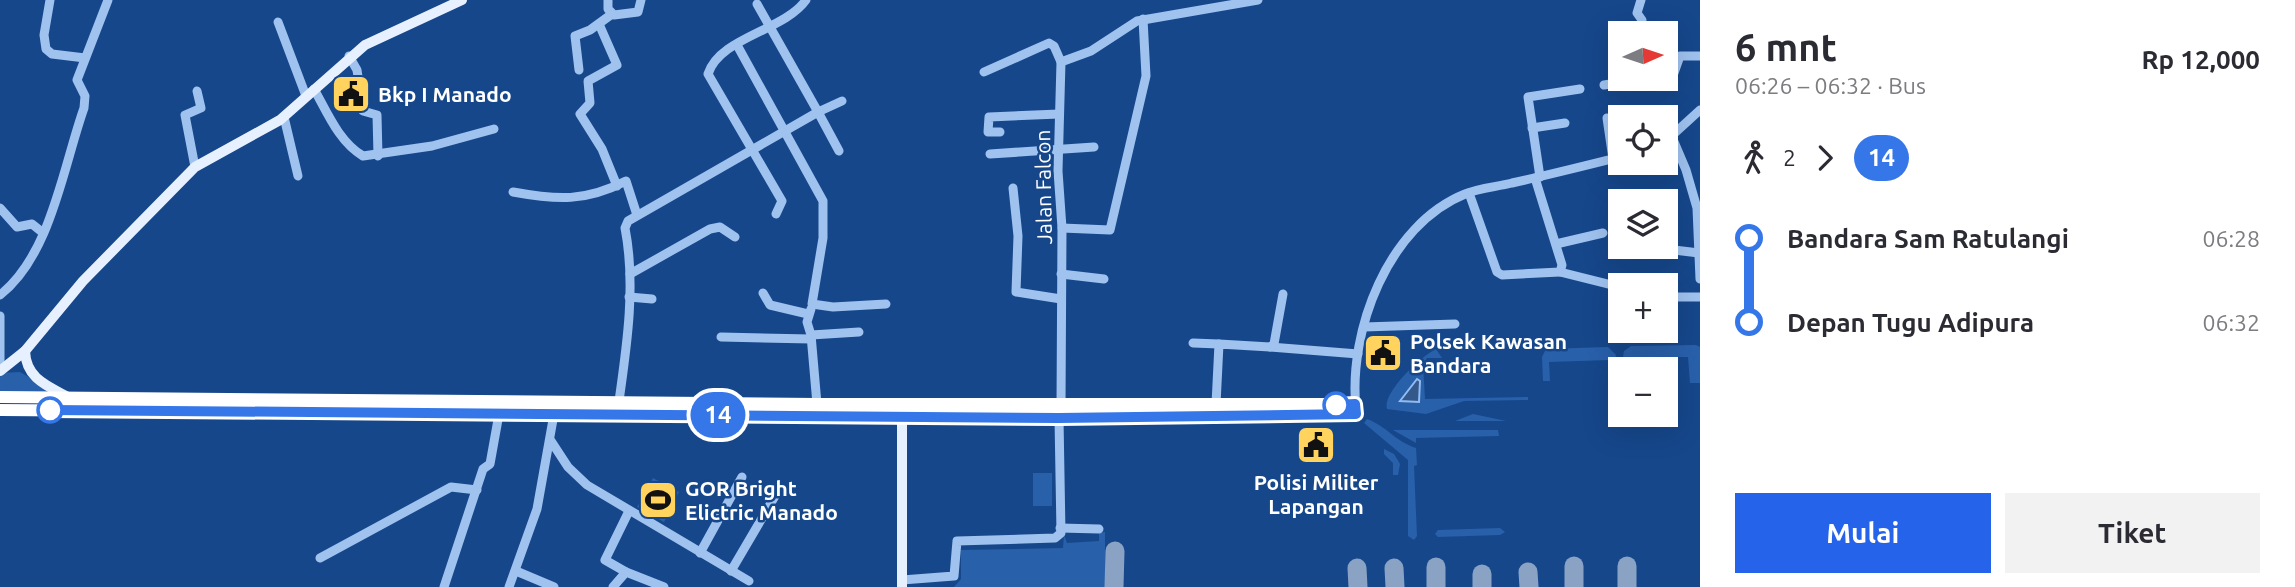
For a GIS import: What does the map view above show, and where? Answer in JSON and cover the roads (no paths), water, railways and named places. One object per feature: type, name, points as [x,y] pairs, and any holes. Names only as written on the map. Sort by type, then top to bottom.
[{"type":"highway","points":[[0,397],[467,407],[499,414],[902,403],[1060,412],[1356,409]]},
{"type":"highway","points":[[0,410],[467,407],[619,401],[902,417],[1216,404],[1356,409]]},
{"type":"main road","points":[[2,370],[25,351],[83,281],[195,167],[284,117],[349,56],[365,45],[462,0]]},
{"type":"main road","points":[[25,351],[27,365],[33,377]]},
{"type":"main road","points":[[2,370],[33,377],[70,398]]},
{"type":"main road","points":[[902,403],[902,584]]},
{"type":"street","points":[[50,0],[44,35],[46,50],[52,54],[85,58]]},
{"type":"street","points":[[0,295],[21,273],[52,215],[85,108],[85,96],[76,80],[108,0]]},
{"type":"street","points":[[608,0],[608,9],[612,14]]},
{"type":"street","points":[[579,70],[575,36],[612,14],[635,13],[640,9],[640,0]]},
{"type":"street","points":[[776,214],[782,201],[708,74],[716,60],[737,45],[794,14],[806,0]]},
{"type":"street","points":[[984,72],[1049,43],[1054,46],[1061,62],[1090,51],[1143,19],[1258,0]]},
{"type":"street","points":[[1641,0],[1637,13],[1642,20]]},
{"type":"street","points":[[757,4],[839,151]]},
{"type":"street","points":[[1062,228],[1110,230],[1146,76],[1143,19]]},
{"type":"street","points":[[278,22],[310,92],[353,150],[363,156],[378,156],[494,129]]},
{"type":"street","points":[[599,24],[617,65],[588,81],[590,103],[580,114],[602,149],[617,186]]},
{"type":"street","points":[[737,45],[786,130],[822,201],[823,238],[807,327],[811,337],[817,404]]},
{"type":"street","points":[[349,56],[357,70],[363,111],[377,115],[378,156]]},
{"type":"street","points":[[1678,62],[1680,56],[1700,56]]},
{"type":"street","name":"Jalan Falcon","points":[[1060,528],[1061,62]]},
{"type":"street","points":[[1604,85],[1608,84]]},
{"type":"street","points":[[1560,272],[1562,265],[1537,177],[1529,96],[1580,89]]},
{"type":"street","points":[[195,167],[184,115],[201,108],[197,90]]},
{"type":"street","points":[[619,401],[631,255],[625,228],[637,215],[842,101]]},
{"type":"street","points":[[1678,131],[1700,110]]},
{"type":"street","points":[[1000,132],[988,132],[989,117],[1059,114]]},
{"type":"street","points":[[284,117],[298,176]]},
{"type":"street","points":[[1607,118],[1608,122]]},
{"type":"street","points":[[1532,128],[1565,123]]},
{"type":"street","points":[[990,154],[1094,147]]},
{"type":"street","points":[[1678,155],[1686,170],[1699,221],[1700,279]]},
{"type":"street","points":[[1356,409],[1359,354],[1364,327],[1375,290],[1403,238],[1469,193],[1608,160]]},
{"type":"street","points":[[513,192],[546,197],[586,197],[626,181],[637,215]]},
{"type":"street","points":[[1013,188],[1018,236],[1016,292],[1061,299]]},
{"type":"street","points":[[1469,193],[1497,272],[1502,275],[1560,272],[1608,284]]},
{"type":"street","points":[[0,208],[18,227],[22,229],[32,224],[42,232]]},
{"type":"street","points":[[630,274],[709,229],[720,227],[735,237]]},
{"type":"street","points":[[1556,244],[1603,233]]},
{"type":"street","points":[[1678,251],[1699,259]]},
{"type":"street","points":[[1061,274],[1104,279]]},
{"type":"street","points":[[763,293],[770,305],[808,314]]},
{"type":"street","points":[[1270,347],[1274,344],[1283,295]]},
{"type":"street","points":[[629,297],[652,299]]},
{"type":"street","points":[[1678,297],[1700,297]]},
{"type":"street","points":[[812,304],[834,307],[886,304]]},
{"type":"street","points":[[0,316],[2,370]]},
{"type":"street","points":[[1364,327],[1455,324]]},
{"type":"street","points":[[721,337],[811,337],[859,331]]},
{"type":"street","points":[[1193,343],[1359,354]]},
{"type":"street","points":[[1216,404],[1219,344]]},
{"type":"street","points":[[444,587],[484,469],[490,464],[499,414]]},
{"type":"street","points":[[509,587],[537,509],[554,414]]},
{"type":"street","points":[[551,441],[574,475],[749,582]]},
{"type":"street","points":[[700,552],[742,477]]},
{"type":"street","points":[[320,558],[451,487],[477,490]]},
{"type":"street","points":[[731,571],[778,491]]},
{"type":"street","points":[[629,510],[605,560],[626,572],[664,587]]},
{"type":"street","points":[[902,584],[954,576],[957,541],[1055,538],[1060,528],[1099,529]]},
{"type":"street","points":[[516,571],[554,587]]},
{"type":"street","points":[[613,587],[626,572]]},
{"type":"place","name":"Bkp I Manado","points":[[351,94]]},
{"type":"place","name":"Polsek Kawasan Bandara","points":[[1383,353]]},
{"type":"place","name":"Polisi Militer Lapangan","points":[[1316,445]]},
{"type":"place","name":"GOR Bright Elictric Manado","points":[[658,500]]}]
